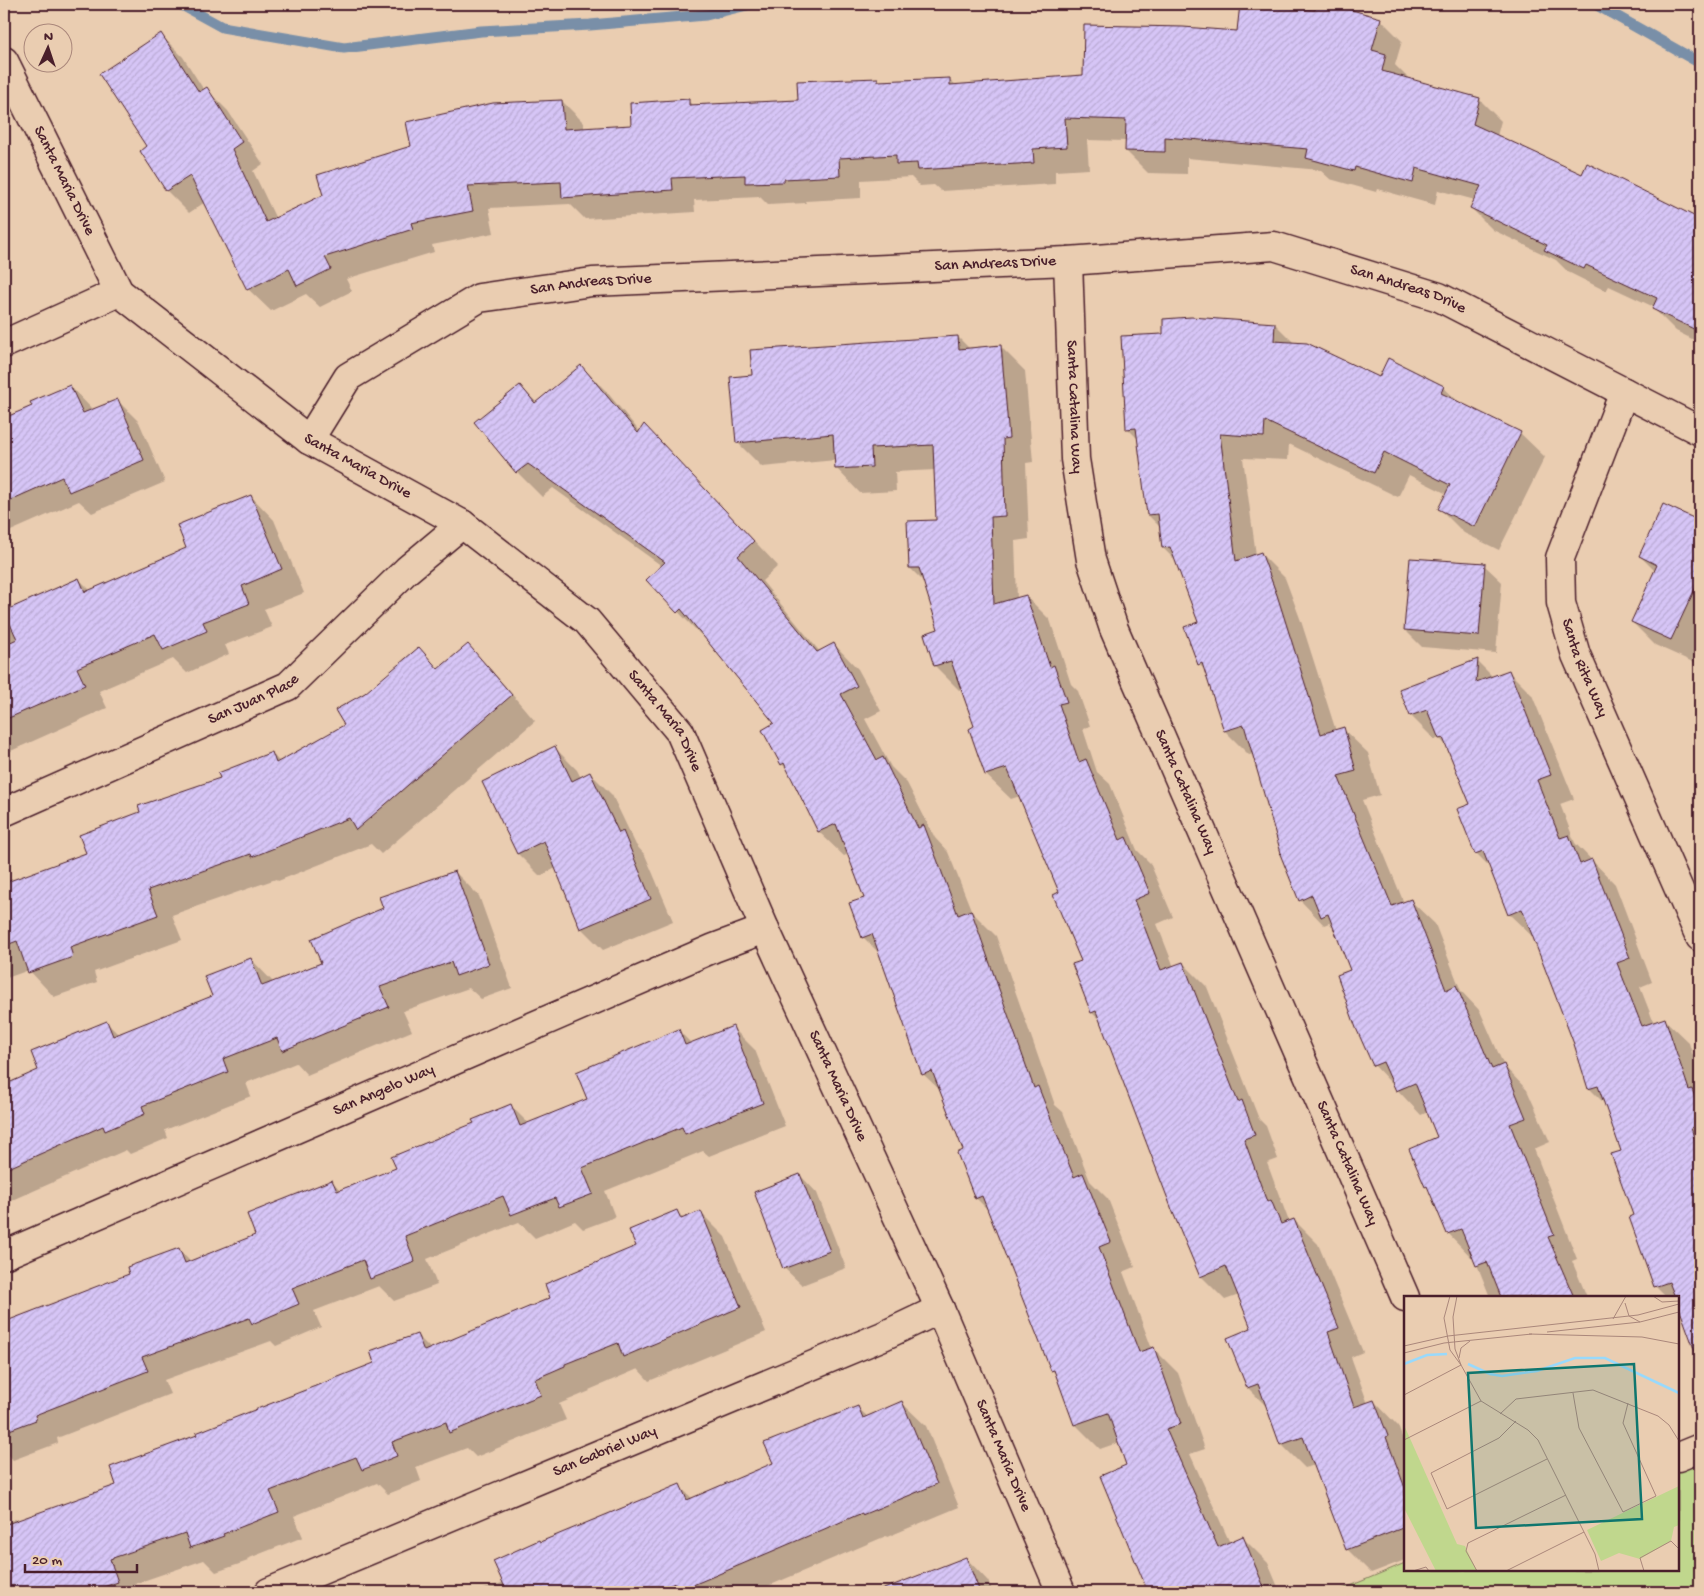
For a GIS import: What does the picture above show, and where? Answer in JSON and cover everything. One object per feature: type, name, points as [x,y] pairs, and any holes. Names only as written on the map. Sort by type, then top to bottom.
[{"type":"street","name":"Santa Maria Drive","points":[[4,61],[119,292],[309,440],[462,524],[588,621],[680,732],[765,929],[940,1309],[1061,1592]]},
{"type":"street","name":"San Andreas Drive","points":[[309,440],[348,378],[480,298],[592,282],[1068,261],[1274,246],[1439,297],[1700,431]]},
{"type":"street","name":"Santa Catalina Way","points":[[1068,261],[1075,459],[1091,560],[1114,629],[1405,1296]]},
{"type":"street","points":[[4,344],[119,292]]},
{"type":"street","name":"Santa Rita Way","points":[[1624,392],[1560,558],[1561,603],[1576,655],[1700,937]]},
{"type":"street","name":"San Juan Place","points":[[4,812],[288,686],[407,570],[462,524]]},
{"type":"street","name":"San Angelo Way","points":[[4,1255],[714,948],[765,929]]},
{"type":"street","name":"San Gabriel Way","points":[[269,1592],[883,1336],[940,1309]]},
{"type":"street","points":[[1679,1457],[1700,1448]]},
{"type":"shaded area","points":[[309,4],[477,4],[455,7]]},
{"type":"green space","points":[[1700,1448],[1700,1592],[1336,1592],[1404,1563],[1404,1571],[1679,1571],[1679,1457]]},
{"type":"building","points":[[1240,4],[1315,10],[1316,4],[1330,4],[1381,18],[1372,50],[1386,54],[1382,71],[1480,98],[1473,124],[1582,174],[1587,163],[1700,219],[1700,332],[1652,309],[1657,298],[1586,265],[1584,269],[1544,250],[1547,245],[1470,208],[1481,186],[1416,168],[1413,183],[1355,167],[1354,171],[1306,158],[1308,149],[1165,137],[1165,152],[1125,151],[1126,120],[1065,118],[1067,147],[1033,149],[1034,163],[918,170],[917,163],[896,164],[896,155],[839,158],[840,176],[784,179],[784,182],[745,183],[745,175],[672,178],[673,190],[562,198],[561,182],[468,186],[473,211],[411,223],[413,229],[325,257],[331,269],[297,286],[289,269],[247,290],[190,176],[166,191],[140,151],[146,146],[99,74],[161,33],[199,92],[207,87],[242,142],[232,149],[266,222],[323,195],[317,175],[411,146],[406,122],[493,103],[562,100],[564,129],[631,125],[630,103],[689,99],[689,105],[798,100],[797,81],[878,78],[878,81],[950,78],[950,85],[1083,75],[1084,25],[1183,27],[1237,31]]},
{"type":"building","points":[[1191,317],[1275,323],[1274,341],[1307,343],[1379,377],[1388,358],[1444,386],[1441,393],[1521,432],[1475,527],[1438,509],[1450,485],[1384,452],[1374,473],[1265,421],[1264,437],[1220,434],[1236,561],[1261,552],[1277,595],[1321,734],[1344,727],[1356,771],[1338,776],[1392,906],[1411,899],[1446,990],[1456,985],[1492,1069],[1504,1064],[1526,1118],[1510,1124],[1554,1235],[1548,1237],[1574,1296],[1501,1296],[1487,1262],[1476,1266],[1461,1229],[1447,1234],[1409,1149],[1437,1137],[1415,1083],[1396,1091],[1383,1062],[1373,1066],[1356,1028],[1337,975],[1350,970],[1328,914],[1321,917],[1312,895],[1299,901],[1280,854],[1244,725],[1224,731],[1202,663],[1198,665],[1184,627],[1198,622],[1170,547],[1162,548],[1158,514],[1147,515],[1136,428],[1126,429],[1121,336],[1163,334],[1163,319]]},
{"type":"building","points":[[958,336],[959,349],[1001,345],[1009,438],[1003,439],[1005,516],[991,517],[994,604],[1026,595],[1050,667],[1054,665],[1067,702],[1059,704],[1079,762],[1086,759],[1120,840],[1126,837],[1150,893],[1134,900],[1161,970],[1183,962],[1238,1102],[1242,1100],[1255,1135],[1244,1139],[1267,1202],[1271,1200],[1281,1224],[1294,1219],[1339,1328],[1328,1332],[1354,1407],[1374,1400],[1404,1485],[1404,1527],[1346,1550],[1303,1437],[1280,1445],[1258,1384],[1247,1388],[1227,1338],[1251,1328],[1226,1266],[1200,1277],[1174,1215],[1096,1011],[1091,1013],[1072,964],[1081,961],[1053,895],[1059,892],[1007,768],[985,775],[969,729],[974,726],[951,661],[934,666],[924,634],[938,629],[919,568],[909,568],[907,521],[936,520],[933,445],[871,448],[872,467],[835,469],[833,434],[736,443],[730,377],[752,375],[750,350]]},
{"type":"building","points":[[581,365],[638,433],[644,424],[754,541],[738,556],[817,652],[834,643],[857,686],[841,694],[877,760],[883,757],[918,828],[924,825],[958,915],[971,910],[1034,1088],[1038,1086],[1074,1177],[1083,1173],[1111,1242],[1099,1247],[1139,1352],[1154,1347],[1181,1424],[1166,1429],[1218,1547],[1243,1536],[1266,1592],[1148,1592],[1100,1476],[1126,1465],[1108,1413],[1074,1425],[1054,1370],[1051,1371],[982,1196],[975,1199],[957,1153],[963,1150],[932,1071],[922,1075],[872,934],[862,938],[849,903],[864,898],[836,824],[818,832],[784,763],[781,765],[762,730],[774,723],[681,609],[677,613],[646,580],[665,562],[528,464],[516,473],[474,422],[520,385],[535,403]]},
{"type":"building","points":[[70,385],[83,413],[118,399],[144,460],[69,492],[62,477],[4,503],[4,418],[32,406],[30,402]]},
{"type":"building","points":[[251,495],[282,569],[242,586],[249,604],[203,622],[207,631],[163,650],[155,634],[77,668],[85,685],[4,720],[4,645],[17,639],[4,611],[79,578],[85,592],[186,548],[177,525]]},
{"type":"building","points":[[1663,504],[1700,521],[1700,578],[1671,640],[1631,622],[1657,565],[1639,556]]},
{"type":"building","points":[[1410,558],[1485,563],[1479,636],[1404,630]]},
{"type":"building","points":[[468,644],[512,695],[356,830],[349,818],[252,857],[251,854],[148,890],[158,915],[70,947],[73,957],[28,973],[17,941],[4,946],[4,883],[86,853],[79,835],[140,812],[138,806],[220,778],[218,773],[272,752],[276,763],[344,725],[335,710],[365,693],[419,647],[438,669]]},
{"type":"building","points":[[1478,659],[1476,682],[1509,670],[1551,775],[1537,780],[1560,838],[1569,835],[1580,864],[1592,859],[1630,958],[1617,963],[1642,1026],[1665,1018],[1689,1090],[1692,1089],[1700,1112],[1700,1124],[1691,1128],[1700,1155],[1700,1357],[1697,1357],[1679,1308],[1679,1296],[1675,1296],[1669,1282],[1654,1287],[1629,1217],[1633,1215],[1611,1154],[1621,1151],[1598,1086],[1588,1089],[1574,1044],[1522,909],[1508,915],[1483,851],[1475,854],[1457,809],[1470,804],[1443,738],[1439,739],[1427,710],[1410,716],[1399,689]]},
{"type":"building","points":[[555,746],[572,781],[590,772],[619,833],[623,831],[651,899],[580,929],[544,841],[517,854],[482,782]]},
{"type":"building","points":[[455,871],[489,964],[456,976],[451,962],[380,987],[389,1007],[282,1051],[277,1038],[223,1059],[228,1072],[142,1106],[145,1114],[105,1131],[103,1126],[4,1170],[4,1085],[38,1070],[31,1052],[107,1021],[113,1036],[212,996],[204,976],[251,958],[262,986],[321,963],[311,939],[383,908],[379,897]]},
{"type":"building","points":[[733,1026],[763,1103],[685,1134],[682,1127],[582,1168],[593,1194],[559,1207],[555,1198],[511,1215],[503,1196],[405,1236],[415,1262],[370,1279],[363,1260],[292,1288],[299,1304],[252,1324],[249,1318],[142,1357],[148,1371],[35,1415],[36,1420],[4,1432],[4,1322],[129,1274],[127,1267],[179,1248],[185,1263],[255,1235],[247,1214],[332,1180],[337,1191],[396,1168],[391,1157],[474,1123],[472,1120],[511,1104],[520,1126],[587,1099],[576,1072],[679,1029],[685,1045]]},
{"type":"building","points":[[800,1174],[830,1251],[783,1269],[754,1192]]},
{"type":"building","points":[[677,1210],[681,1219],[701,1211],[741,1307],[623,1357],[618,1343],[565,1364],[565,1366],[535,1379],[541,1395],[449,1433],[446,1422],[392,1442],[397,1456],[362,1470],[356,1457],[270,1491],[279,1512],[223,1534],[224,1536],[190,1548],[185,1533],[110,1559],[118,1582],[89,1592],[4,1592],[4,1525],[116,1485],[110,1467],[197,1435],[196,1433],[374,1363],[370,1351],[417,1334],[424,1351],[550,1298],[545,1284],[636,1246],[629,1230]]},
{"type":"building","points":[[902,1401],[937,1484],[862,1515],[862,1513],[679,1591],[675,1583],[653,1592],[507,1592],[493,1561],[539,1540],[540,1542],[680,1484],[687,1500],[773,1463],[764,1443],[858,1406],[863,1418]]},
{"type":"building","points":[[966,1557],[980,1592],[882,1592],[881,1590]]},
{"type":"waterway","points":[[180,4],[222,27],[344,48],[481,31],[590,25],[706,15],[751,4]]},
{"type":"waterway","points":[[1595,4],[1700,63]]}]
